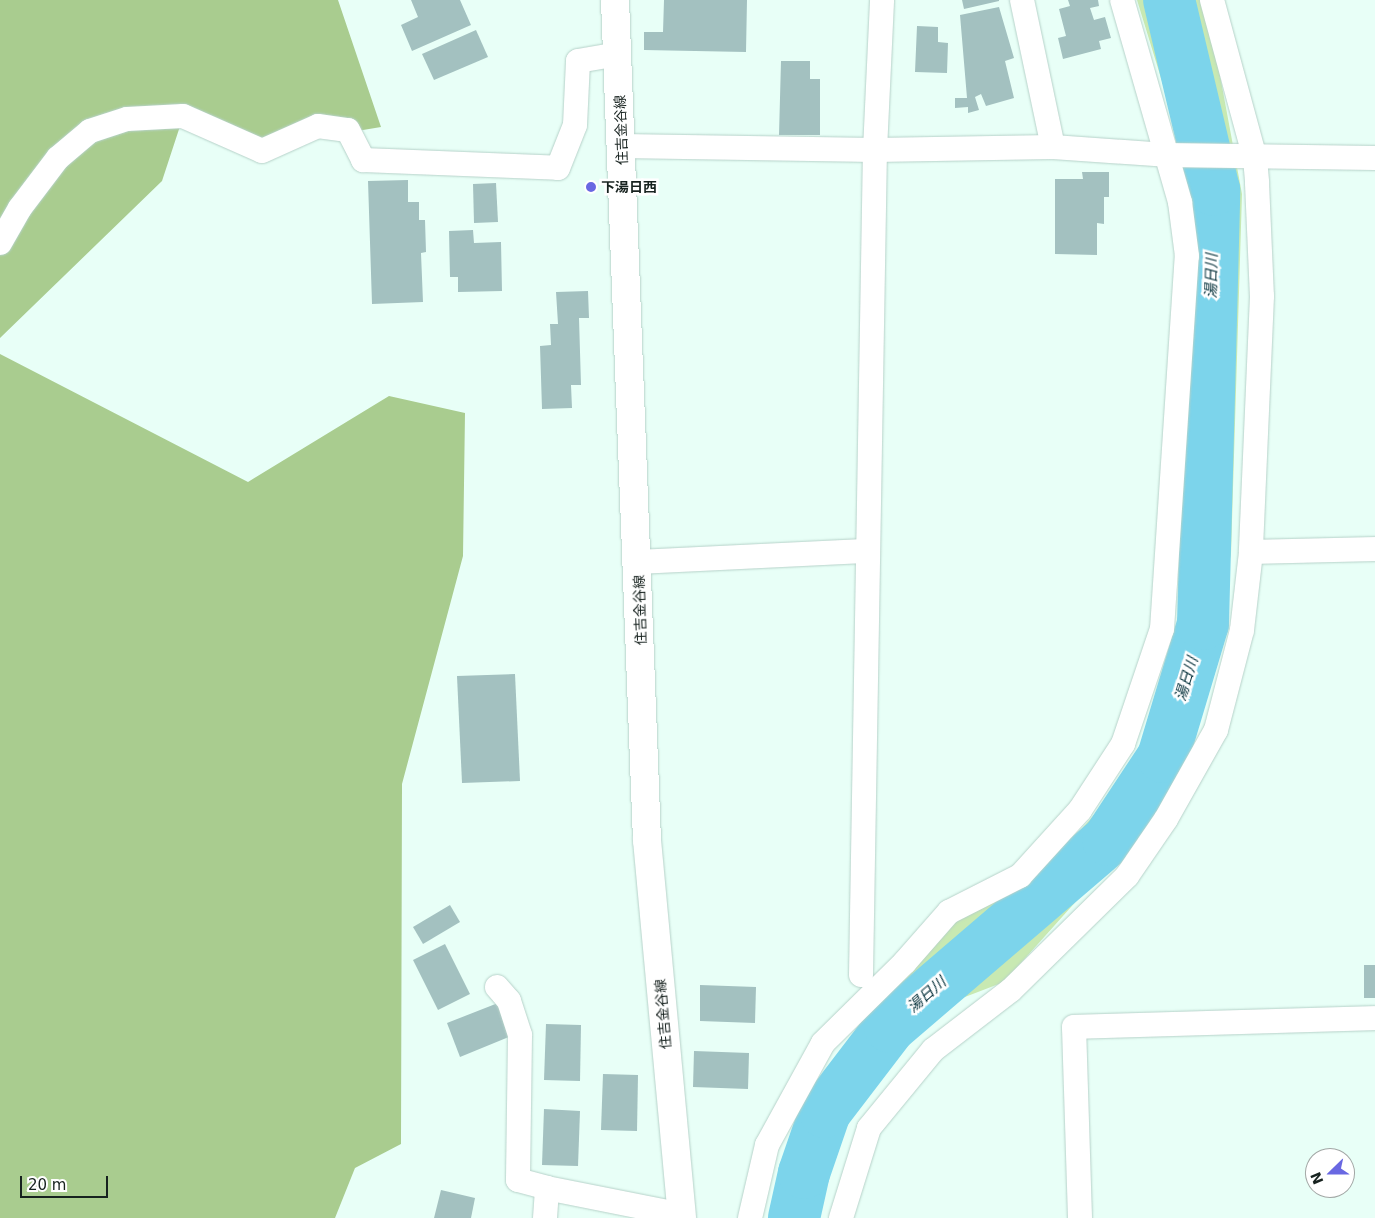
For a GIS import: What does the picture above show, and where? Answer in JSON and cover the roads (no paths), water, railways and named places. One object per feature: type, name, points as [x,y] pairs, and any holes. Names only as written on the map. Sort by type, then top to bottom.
[{"type":"main road","name":"住吉金谷線","points":[[615,0],[639,562],[647,840],[682,1217]]},
{"type":"street","points":[[861,975],[875,150],[882,0]]},
{"type":"street","points":[[1022,0],[1053,147]]},
{"type":"street","points":[[750,1218],[767,1145],[823,1042],[905,962],[949,912],[1020,876],[1080,810],[1124,744],[1162,629],[1187,256],[1180,202],[1122,0]]},
{"type":"street","points":[[840,1218],[869,1128],[933,1050],[1011,990],[1127,876],[1166,819],[1216,730],[1242,630],[1251,552],[1262,296],[1255,158],[1212,0]]},
{"type":"street","points":[[0,243],[20,208],[58,158],[90,131],[127,119],[183,116],[262,151],[318,126],[348,130],[363,160],[558,168],[575,125],[578,61],[618,54]]},
{"type":"street","points":[[622,146],[875,150],[1053,147],[1166,155],[1255,158],[1375,158]]},
{"type":"street","points":[[1251,552],[1375,549]]},
{"type":"street","points":[[639,562],[868,551]]},
{"type":"street","points":[[497,987],[509,1001],[520,1035],[518,1180],[682,1217]]},
{"type":"street","points":[[1080,1218],[1074,1027],[1375,1018]]},
{"type":"street","points":[[545,1218],[547,1188]]},
{"type":"waterway","name":"湯日川","points":[[794,1218],[804,1173],[825,1112],[890,1027],[1108,840],[1163,757],[1203,624],[1214,190],[1169,0]]},
{"type":"place","name":"下湯日西","points":[[591,187]]}]
